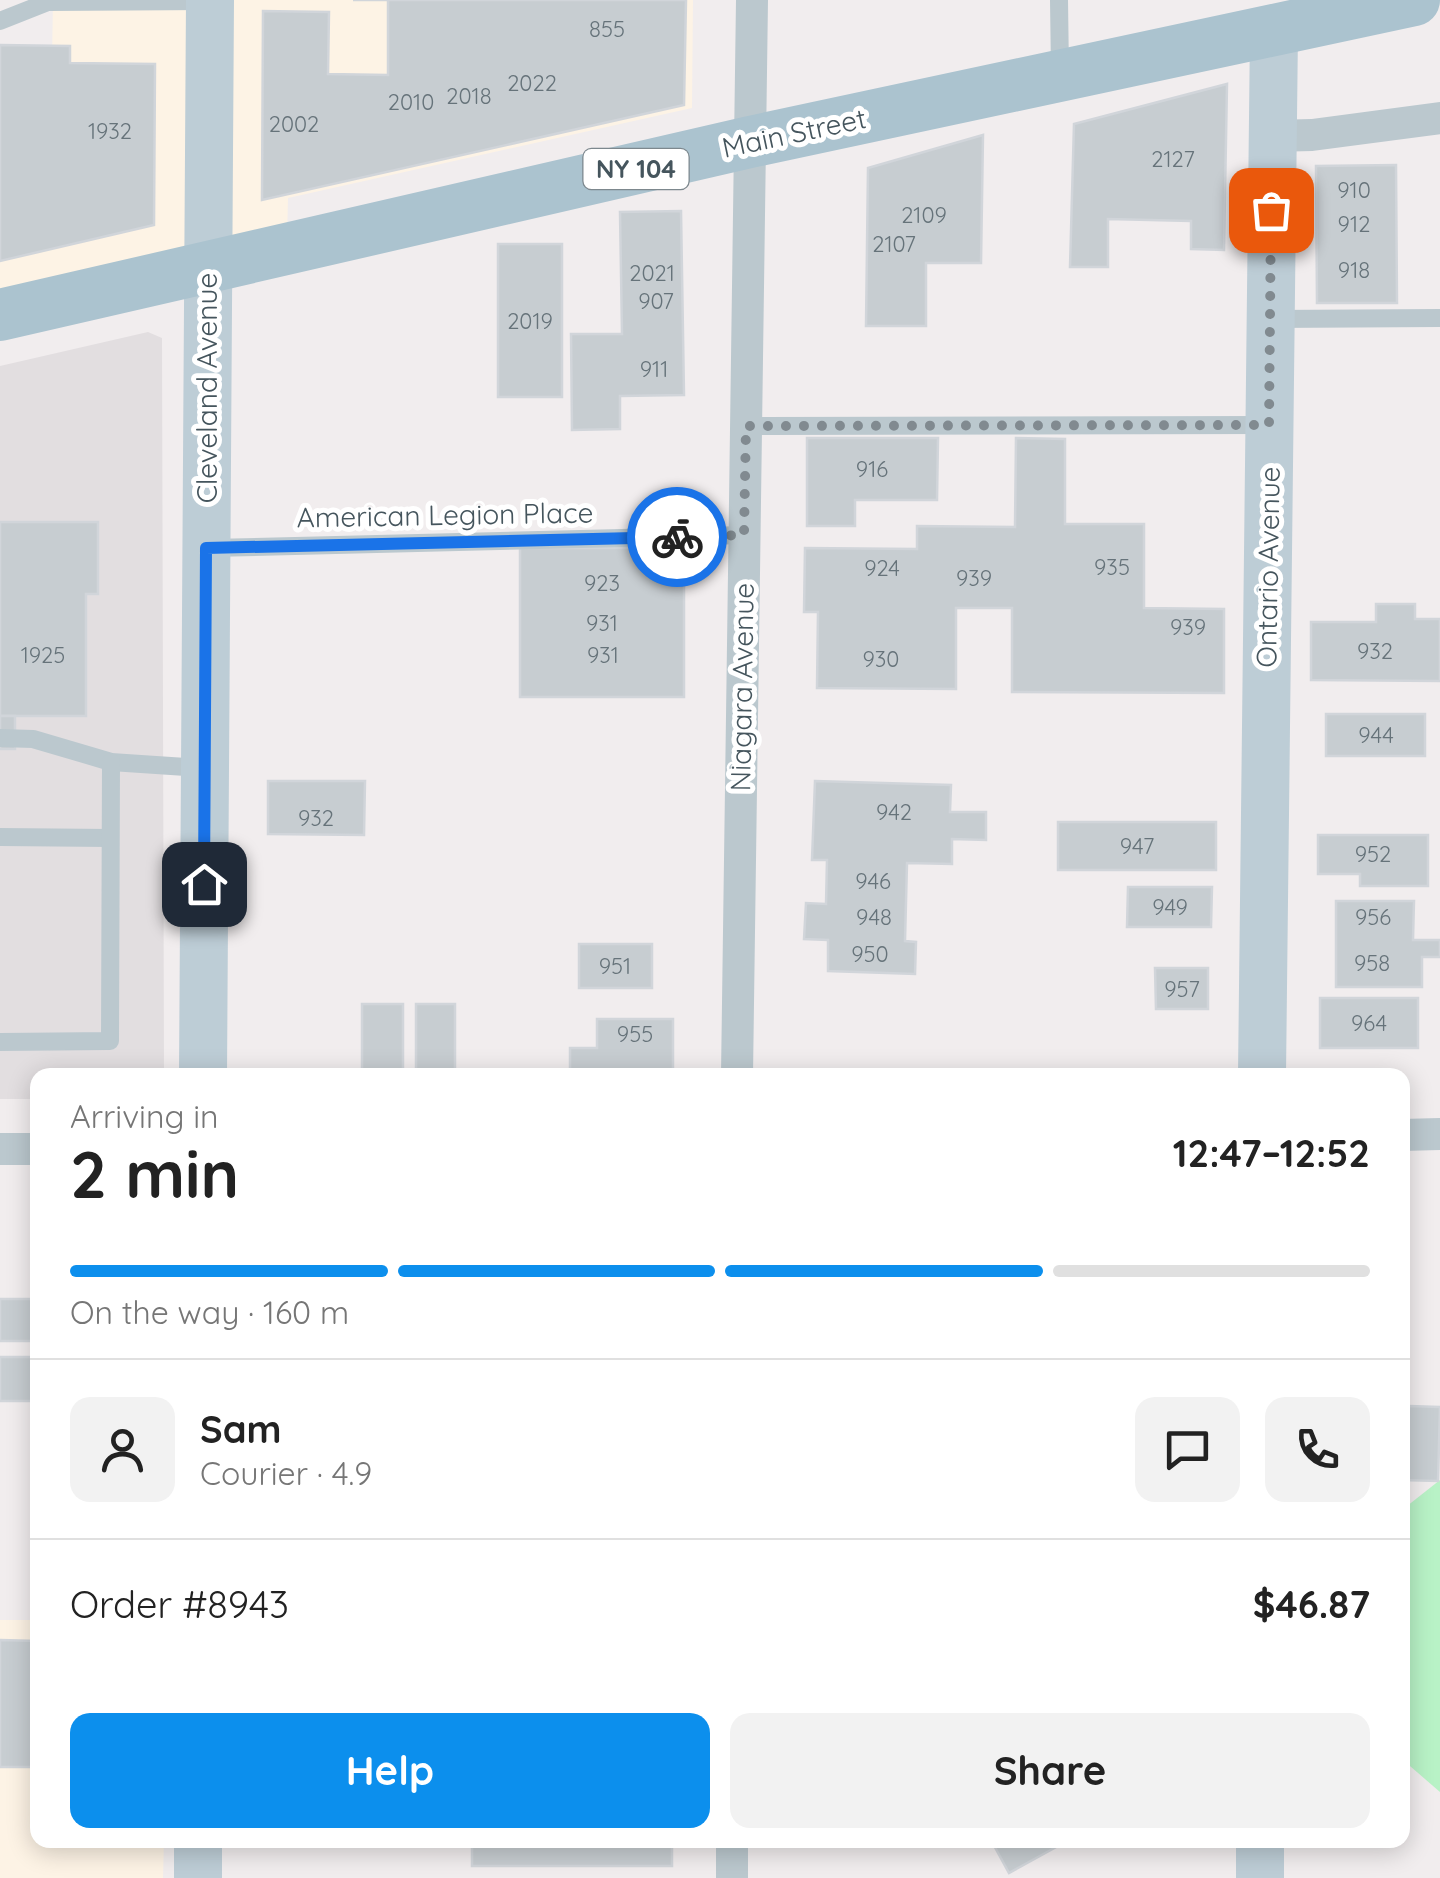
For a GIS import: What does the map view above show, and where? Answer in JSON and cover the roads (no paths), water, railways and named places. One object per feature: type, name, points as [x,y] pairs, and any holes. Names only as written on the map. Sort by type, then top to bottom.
[{"type":"main road","name":"Cleveland Avenue","points":[[203,1068],[210,0]]},
{"type":"main road","name":"Main Street","points":[[0,315],[750,142],[1060,76],[1274,16],[1414,0]]},
{"type":"main road","name":"Ontario Avenue","points":[[1262,1068],[1274,16]]},
{"type":"main road","points":[[198,1848],[198,1878]]},
{"type":"main road","points":[[1260,1848],[1260,1878]]},
{"type":"street","name":"Niagara Avenue","points":[[736,1068],[752,0]]},
{"type":"street","points":[[1272,136],[1312,135],[1440,118]]},
{"type":"street","points":[[1410,1135],[1440,1134]]},
{"type":"street","points":[[0,1149],[30,1149]]},
{"type":"street","points":[[732,1848],[732,1878]]},
{"type":"lane","points":[[0,21],[48,2],[210,0]]},
{"type":"lane","points":[[1059,0],[1060,76]]},
{"type":"lane","points":[[1270,319],[1440,318]]},
{"type":"lane","points":[[746,426],[1269,425]]},
{"type":"lane","name":"American Legion Place","points":[[206,548],[744,535]]},
{"type":"lane","points":[[0,738],[33,739],[111,762],[204,768]]},
{"type":"lane","points":[[0,1042],[110,1041],[111,762]]},
{"type":"lane","points":[[0,837],[110,838]]}]
